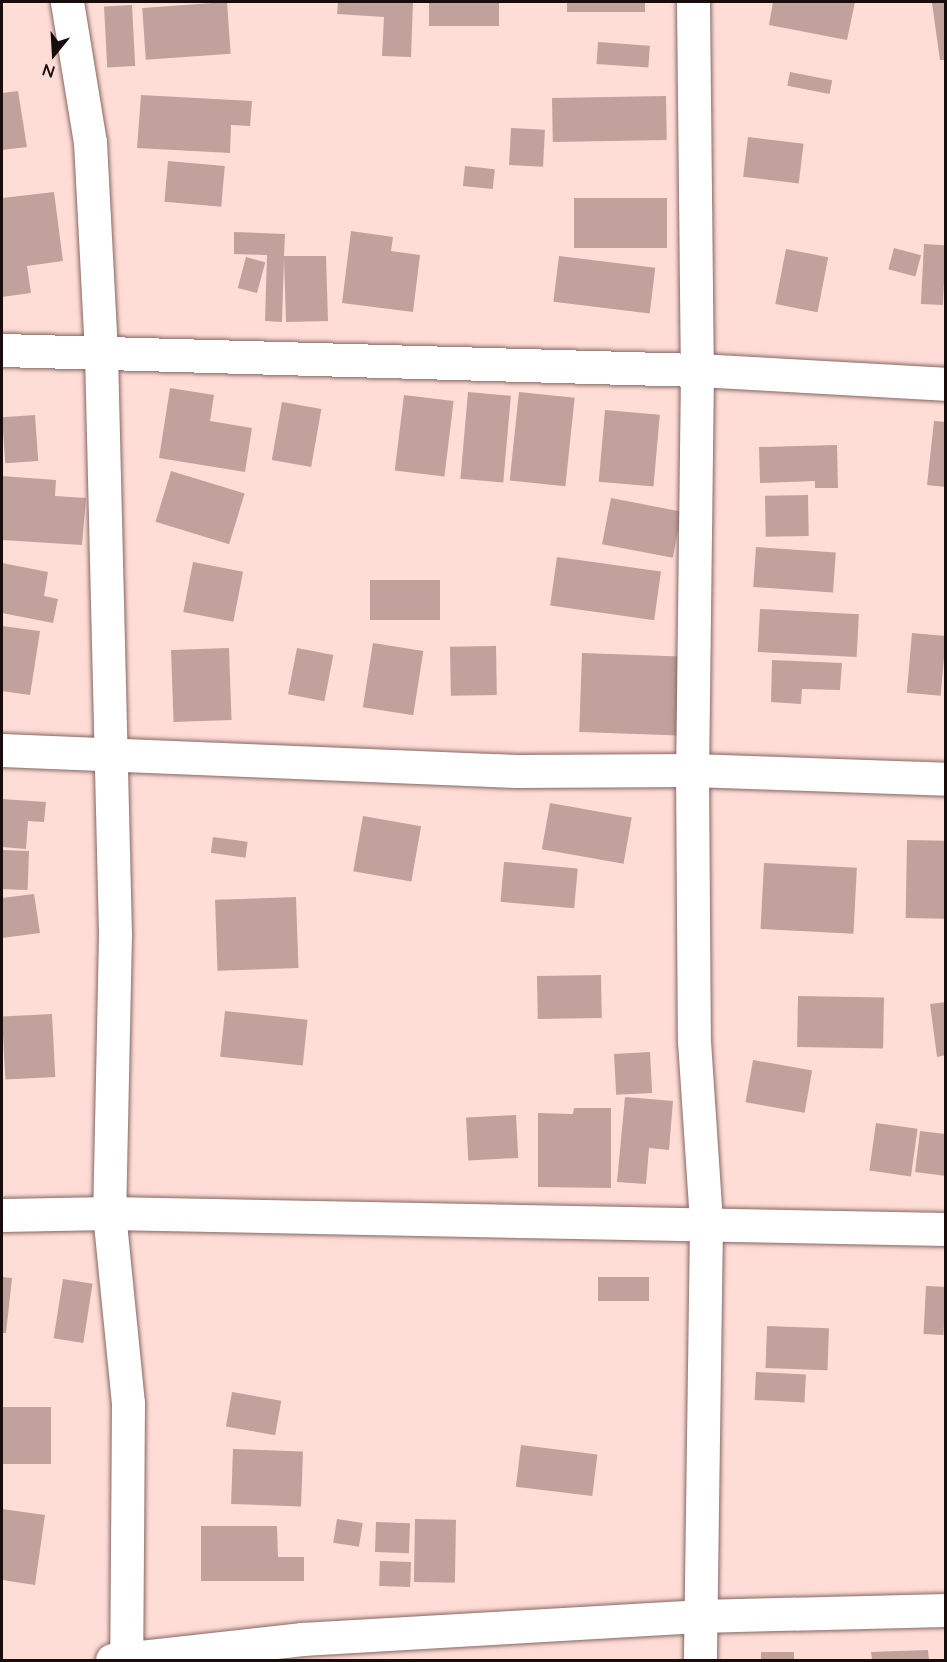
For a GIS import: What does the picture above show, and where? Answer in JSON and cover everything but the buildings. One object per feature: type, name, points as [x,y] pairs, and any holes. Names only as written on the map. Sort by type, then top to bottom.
[{"type":"street","points":[[67,2],[90,141],[101,353],[115,934],[109,1213],[128,1403],[121,1660],[302,1639],[698,1616],[945,1610]]},
{"type":"street","points":[[693,2],[697,370],[692,770],[694,1041],[706,1224],[698,1616],[700,1660]]},
{"type":"street","points":[[2,350],[697,370],[945,384]]},
{"type":"street","points":[[2,750],[517,771],[692,770],[945,779]]},
{"type":"street","points":[[2,1215],[109,1213],[945,1229]]}]
